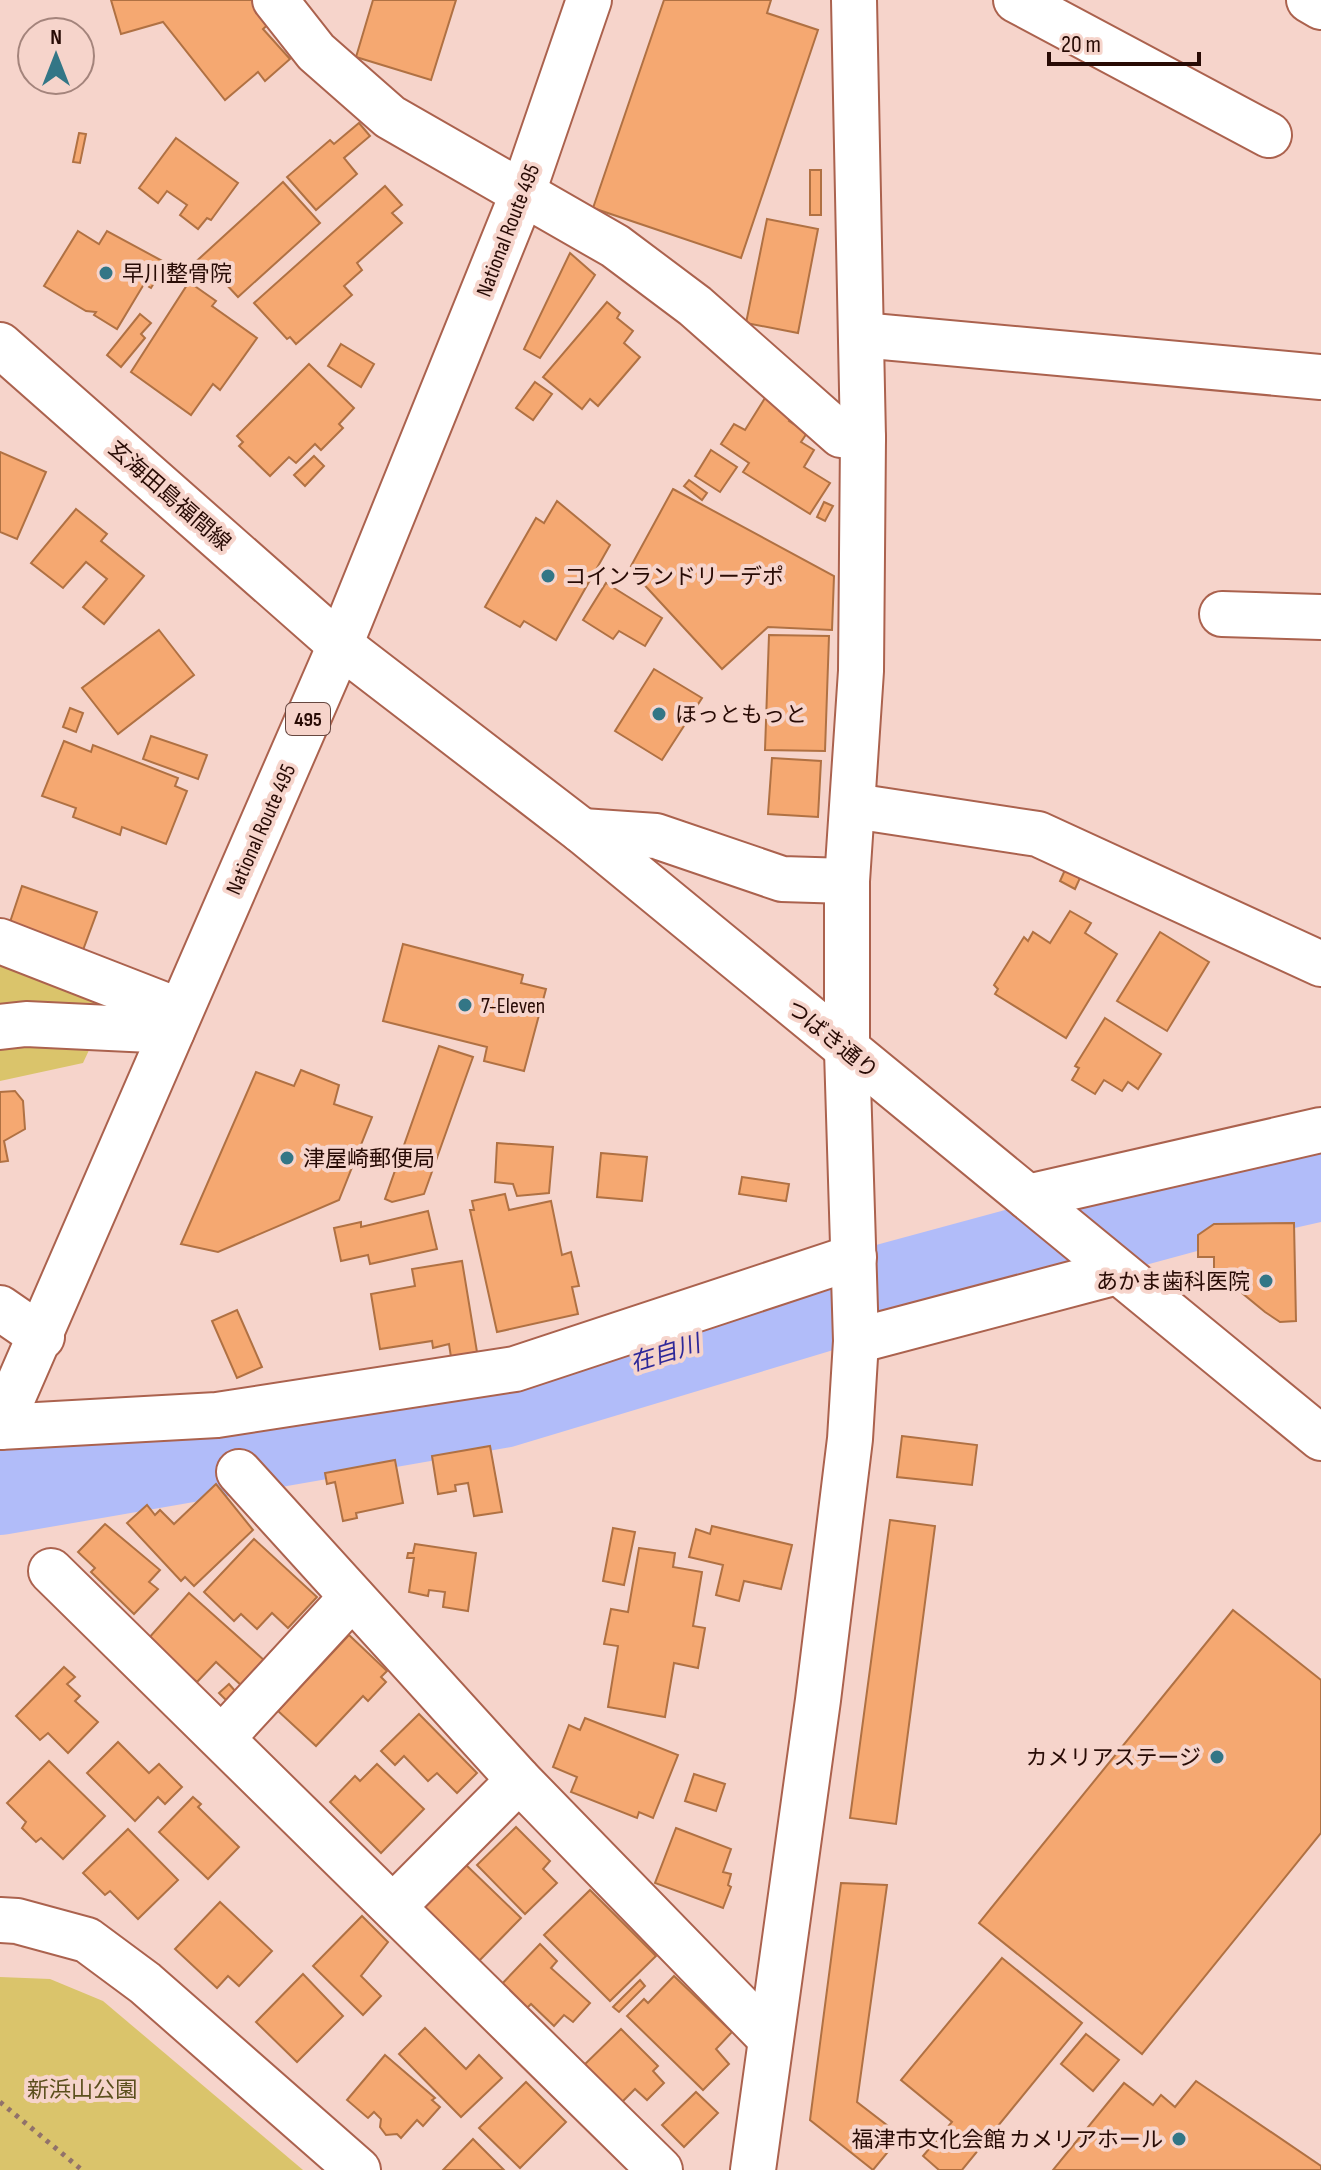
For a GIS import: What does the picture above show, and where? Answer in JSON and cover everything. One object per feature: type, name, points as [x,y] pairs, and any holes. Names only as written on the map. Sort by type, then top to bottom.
[{"type":"main road","points":[[275,0],[316,52],[390,117],[615,246],[695,306],[841,435],[863,438]]},
{"type":"main road","name":"National Route 495","points":[[0,1427],[42,1337],[340,645],[522,195],[589,0]]},
{"type":"main road","points":[[753,2170],[818,1700],[850,1439],[855,1298],[847,1051],[847,881],[861,671],[863,438],[854,0]]},
{"type":"main road","points":[[1016,0],[1269,135]]},
{"type":"main road","points":[[1309,0],[1321,7]]},
{"type":"main road","points":[[861,335],[1321,377]]},
{"type":"main road","name":"玄海田島福間線","points":[[0,345],[340,645]]},
{"type":"main road","points":[[1222,614],[1321,617]]},
{"type":"main road","name":"つばき通り","points":[[340,645],[582,831],[1321,1438]]},
{"type":"main road","points":[[854,806],[1038,834],[1321,964]]},
{"type":"main road","points":[[582,831],[656,836],[782,879],[847,881]]},
{"type":"main road","points":[[0,941],[176,1021]]},
{"type":"main road","points":[[0,1027],[176,1021]]},
{"type":"main road","points":[[1040,1207],[1321,1130]]},
{"type":"main road","points":[[0,1427],[217,1415],[515,1369],[855,1298],[1109,1265]]},
{"type":"main road","points":[[0,1308],[42,1337]]},
{"type":"main road","points":[[239,1472],[519,1780],[769,2037]]},
{"type":"main road","points":[[51,1571],[660,2170]]},
{"type":"main road","points":[[223,1737],[352,1597]]},
{"type":"main road","points":[[394,1906],[519,1780]]},
{"type":"main road","points":[[0,1920],[17,1921],[87,1940],[145,1983],[358,2170]]},
{"type":"path","points":[[0,2102],[82,2170]]},
{"type":"green space","points":[[0,957],[111,1003],[83,1063],[0,1081]]},
{"type":"green space","name":"新浜山公園","points":[[0,1977],[50,1979],[103,2001],[303,2170],[0,2170]]},
{"type":"building","points":[[111,0],[254,0],[272,21],[263,29],[290,59],[265,81],[258,72],[225,100],[163,22],[121,34]]},
{"type":"building","points":[[373,0],[456,0],[431,80],[356,57]]},
{"type":"building","points":[[664,0],[771,0],[767,13],[818,30],[741,258],[593,208]]},
{"type":"building","points":[[359,123],[370,136],[344,158],[357,174],[316,210],[287,177],[330,140],[334,144]]},
{"type":"building","points":[[79,133],[86,134],[80,163],[73,162]]},
{"type":"building","points":[[176,138],[238,183],[211,220],[207,218],[198,229],[180,215],[187,205],[167,191],[158,203],[139,188]]},
{"type":"building","points":[[810,170],[821,170],[821,215],[810,215]]},
{"type":"building","points":[[283,182],[320,223],[238,297],[210,267],[199,277],[190,267]]},
{"type":"building","points":[[385,186],[402,205],[392,213],[402,223],[357,263],[362,270],[344,286],[352,295],[296,344],[290,337],[287,339],[254,303]]},
{"type":"building","points":[[767,219],[818,229],[798,333],[746,323]]},
{"type":"building","name":"早川整骨院","points":[[78,231],[99,244],[107,231],[166,263],[151,288],[144,284],[117,329],[94,315],[96,312],[86,311],[44,286]]},
{"type":"building","points":[[570,253],[595,275],[540,358],[524,349]]},
{"type":"building","points":[[189,282],[216,301],[212,306],[257,338],[220,390],[213,384],[191,415],[131,372]]},
{"type":"building","points":[[607,302],[620,313],[617,318],[633,331],[624,343],[640,357],[598,406],[590,399],[582,409],[543,377]]},
{"type":"building","points":[[140,314],[151,323],[141,334],[145,338],[121,367],[107,355]]},
{"type":"building","points":[[341,344],[374,364],[361,387],[328,366]]},
{"type":"building","points":[[309,364],[354,408],[339,424],[343,428],[321,450],[315,444],[296,463],[289,457],[270,476],[239,446],[243,442],[237,436]]},
{"type":"building","points":[[535,382],[552,394],[533,420],[516,408]]},
{"type":"building","points":[[765,398],[792,416],[789,421],[807,433],[801,442],[814,450],[804,467],[830,483],[810,514],[743,472],[749,463],[721,444],[734,424],[745,430]]},
{"type":"building","points":[[711,450],[737,467],[720,492],[695,476]]},
{"type":"building","points":[[0,452],[46,472],[17,539],[0,532]]},
{"type":"building","points":[[314,456],[324,466],[305,486],[294,475]]},
{"type":"building","points":[[689,480],[707,493],[702,500],[684,486]]},
{"type":"building","points":[[673,489],[834,576],[832,630],[768,627],[722,669],[638,578],[642,571],[631,566]]},
{"type":"building","name":"コインランドリーデポ","points":[[557,501],[610,545],[556,640],[524,621],[520,627],[485,607],[536,518],[544,523]]},
{"type":"building","points":[[824,502],[833,506],[825,521],[817,517]]},
{"type":"building","points":[[76,509],[107,534],[101,541],[144,576],[104,624],[83,607],[107,579],[86,562],[63,588],[31,563]]},
{"type":"building","points":[[606,583],[662,618],[645,646],[619,631],[613,639],[583,620]]},
{"type":"building","points":[[159,630],[194,675],[118,734],[82,688]]},
{"type":"building","points":[[769,635],[829,636],[825,751],[765,750]]},
{"type":"building","name":"ほっともっと","points":[[654,669],[702,698],[662,760],[615,731]]},
{"type":"building","points":[[70,708],[83,713],[76,732],[63,727]]},
{"type":"building","points":[[151,736],[207,755],[198,779],[143,759]]},
{"type":"building","points":[[64,741],[91,752],[93,745],[178,778],[175,786],[187,791],[166,844],[122,827],[120,835],[73,817],[76,808],[42,796]]},
{"type":"building","points":[[772,758],[821,761],[818,817],[768,814]]},
{"type":"building","points":[[1065,870],[1080,878],[1075,889],[1060,881]]},
{"type":"building","points":[[22,886],[97,912],[83,950],[9,925]]},
{"type":"building","points":[[1070,911],[1091,923],[1085,933],[1117,954],[1066,1038],[995,994],[998,989],[994,985],[1024,937],[1028,941],[1033,932],[1050,943]]},
{"type":"building","points":[[1160,932],[1209,962],[1167,1031],[1117,1001]]},
{"type":"building","name":"7-Eleven","points":[[403,944],[523,975],[521,983],[546,989],[524,1071],[484,1061],[487,1047],[383,1021]]},
{"type":"building","points":[[1105,1018],[1161,1054],[1138,1089],[1128,1082],[1122,1091],[1104,1080],[1095,1094],[1072,1080],[1079,1068],[1075,1066]]},
{"type":"building","points":[[439,1046],[473,1057],[424,1194],[392,1202],[385,1199]]},
{"type":"building","name":"津屋崎郵便局","points":[[301,1070],[339,1085],[334,1104],[372,1117],[339,1200],[218,1252],[181,1244],[256,1072],[294,1086]]},
{"type":"building","points":[[15,1091],[23,1101],[25,1129],[4,1141],[8,1161],[0,1162],[0,1092]]},
{"type":"building","points":[[497,1143],[553,1147],[549,1193],[517,1196],[513,1184],[495,1182]]},
{"type":"building","points":[[601,1153],[647,1157],[642,1201],[597,1197]]},
{"type":"building","points":[[742,1177],[789,1184],[786,1201],[739,1194]]},
{"type":"building","points":[[505,1194],[509,1210],[551,1201],[562,1255],[571,1252],[579,1286],[572,1287],[578,1314],[497,1332],[470,1210],[474,1210],[472,1201]]},
{"type":"building","points":[[428,1211],[437,1249],[370,1264],[368,1255],[341,1261],[334,1228],[361,1222],[361,1227]]},
{"type":"building","name":"あかま歯科医院","points":[[1294,1223],[1296,1321],[1280,1322],[1242,1293],[1231,1270],[1214,1270],[1214,1257],[1198,1257],[1198,1235],[1214,1224]]},
{"type":"building","points":[[462,1261],[477,1352],[451,1357],[449,1344],[433,1348],[432,1341],[380,1349],[371,1294],[415,1286],[412,1269]]},
{"type":"building","points":[[237,1310],[262,1367],[237,1378],[212,1321]]},
{"type":"building","points":[[902,1436],[977,1445],[972,1485],[897,1477]]},
{"type":"building","points":[[490,1446],[502,1512],[474,1516],[468,1483],[455,1485],[456,1491],[438,1494],[432,1456]]},
{"type":"building","points":[[395,1460],[403,1503],[356,1513],[357,1518],[343,1521],[335,1482],[327,1484],[325,1473]]},
{"type":"building","points":[[216,1484],[253,1530],[194,1586],[185,1577],[181,1581],[127,1523],[147,1505],[155,1515],[160,1510],[174,1524]]},
{"type":"building","points":[[890,1520],[935,1526],[896,1824],[850,1818]]},
{"type":"building","points":[[105,1524],[160,1570],[149,1582],[158,1589],[134,1614],[91,1572],[95,1568],[78,1552]]},
{"type":"building","points":[[712,1526],[792,1545],[781,1589],[744,1581],[739,1601],[716,1595],[723,1565],[689,1557],[696,1529],[710,1534]]},
{"type":"building","points":[[613,1528],[635,1532],[624,1585],[603,1581]]},
{"type":"building","points":[[254,1539],[317,1597],[288,1628],[272,1613],[257,1629],[241,1614],[234,1621],[204,1592]]},
{"type":"building","points":[[415,1544],[476,1553],[468,1611],[443,1607],[445,1592],[429,1590],[428,1596],[409,1592],[414,1558],[407,1558],[408,1553],[413,1553]]},
{"type":"building","points":[[639,1548],[675,1553],[673,1567],[702,1572],[693,1626],[705,1628],[698,1668],[674,1663],[665,1717],[608,1707],[618,1646],[604,1644],[611,1609],[628,1612]]},
{"type":"building","points":[[189,1593],[265,1661],[243,1687],[216,1662],[197,1682],[148,1639]]},
{"type":"building","name":"カメリアステージ","points":[[1233,1610],[1321,1680],[1321,1833],[1142,2054],[979,1923]]},
{"type":"building","points":[[349,1635],[387,1671],[381,1677],[386,1682],[368,1701],[363,1696],[316,1746],[278,1711]]},
{"type":"building","points":[[64,1667],[75,1677],[67,1684],[80,1696],[75,1701],[98,1722],[68,1753],[48,1733],[40,1740],[16,1716]]},
{"type":"building","points":[[229,1684],[236,1692],[227,1701],[219,1693]]},
{"type":"building","points":[[419,1714],[477,1773],[457,1793],[437,1773],[428,1781],[404,1756],[395,1765],[381,1751]]},
{"type":"building","points":[[585,1718],[678,1755],[653,1818],[639,1812],[637,1818],[571,1792],[577,1777],[553,1767],[569,1725],[580,1730]]},
{"type":"building","points":[[118,1742],[149,1773],[159,1764],[182,1787],[165,1804],[158,1797],[135,1821],[87,1773]]},
{"type":"building","points":[[49,1761],[105,1816],[63,1859],[41,1838],[36,1842],[22,1828],[26,1822],[7,1803]]},
{"type":"building","points":[[377,1764],[424,1809],[381,1853],[330,1802],[355,1776],[360,1781]]},
{"type":"building","points":[[694,1774],[725,1784],[716,1811],[685,1801]]},
{"type":"building","points":[[193,1797],[201,1804],[198,1807],[239,1847],[208,1879],[159,1832]]},
{"type":"building","points":[[516,1827],[550,1861],[543,1869],[557,1883],[525,1914],[477,1865]]},
{"type":"building","points":[[676,1828],[731,1849],[723,1872],[731,1874],[728,1885],[731,1887],[723,1908],[655,1883]]},
{"type":"building","points":[[128,1829],[178,1880],[138,1919],[110,1891],[105,1895],[83,1873]]},
{"type":"building","points":[[464,1863],[521,1918],[476,1964],[427,1917],[430,1913],[421,1905]]},
{"type":"building","points":[[841,1883],[887,1885],[857,2102],[901,2136],[873,2170],[810,2120]]},
{"type":"building","points":[[590,1890],[656,1956],[610,2001],[544,1935]]},
{"type":"building","points":[[220,1902],[272,1951],[239,1986],[228,1976],[217,1988],[175,1949]]},
{"type":"building","points":[[362,1916],[388,1942],[361,1976],[381,1996],[363,2015],[313,1966]]},
{"type":"building","points":[[540,1944],[557,1961],[551,1968],[590,2003],[573,2022],[564,2015],[554,2026],[531,2004],[525,2010],[499,1987]]},
{"type":"building","points":[[1002,1958],[1082,2023],[962,2170],[939,2170],[923,2156],[952,2122],[901,2080]]},
{"type":"building","points":[[303,1974],[343,2016],[297,2062],[256,2022]]},
{"type":"building","points":[[674,1976],[732,2032],[716,2049],[729,2064],[703,2090],[627,2016],[644,1999],[648,2003]]},
{"type":"building","points":[[640,1980],[645,1986],[619,2012],[613,2007]]},
{"type":"building","points":[[425,2028],[466,2069],[479,2055],[502,2078],[461,2117],[399,2054]]},
{"type":"building","points":[[621,2029],[658,2066],[653,2071],[664,2083],[647,2100],[635,2089],[620,2104],[582,2067]]},
{"type":"building","points":[[1086,2034],[1119,2060],[1093,2091],[1061,2064]]},
{"type":"building","points":[[385,2055],[435,2098],[432,2100],[440,2107],[423,2126],[417,2120],[401,2138],[397,2134],[386,2135],[380,2127],[381,2119],[374,2112],[368,2118],[347,2100]]},
{"type":"building","name":"福津市文化会館 カメリアホール","points":[[1196,2081],[1321,2166],[1321,2170],[1053,2170],[1124,2083],[1153,2105],[1161,2095],[1175,2107]]},
{"type":"building","points":[[526,2082],[566,2122],[520,2168],[479,2128]]},
{"type":"building","points":[[696,2092],[718,2113],[684,2147],[662,2125]]},
{"type":"building","points":[[473,2139],[504,2170],[443,2170]]},
{"type":"waterway","name":"在自川","points":[[0,1490],[502,1403],[827,1305],[1213,1200],[1321,1176]]},
{"type":"place","name":"早川整骨院","points":[[106,273]]},
{"type":"place","name":"コインランドリーデポ","points":[[548,576]]},
{"type":"place","name":"ほっともっと","points":[[659,714]]},
{"type":"place","name":"7-Eleven","points":[[465,1005]]},
{"type":"place","name":"津屋崎郵便局","points":[[287,1158]]},
{"type":"place","name":"あかま歯科医院","points":[[1266,1281]]},
{"type":"place","name":"カメリアステージ","points":[[1217,1757]]},
{"type":"place","name":"福津市文化会館 カメリアホール","points":[[1179,2139]]}]
